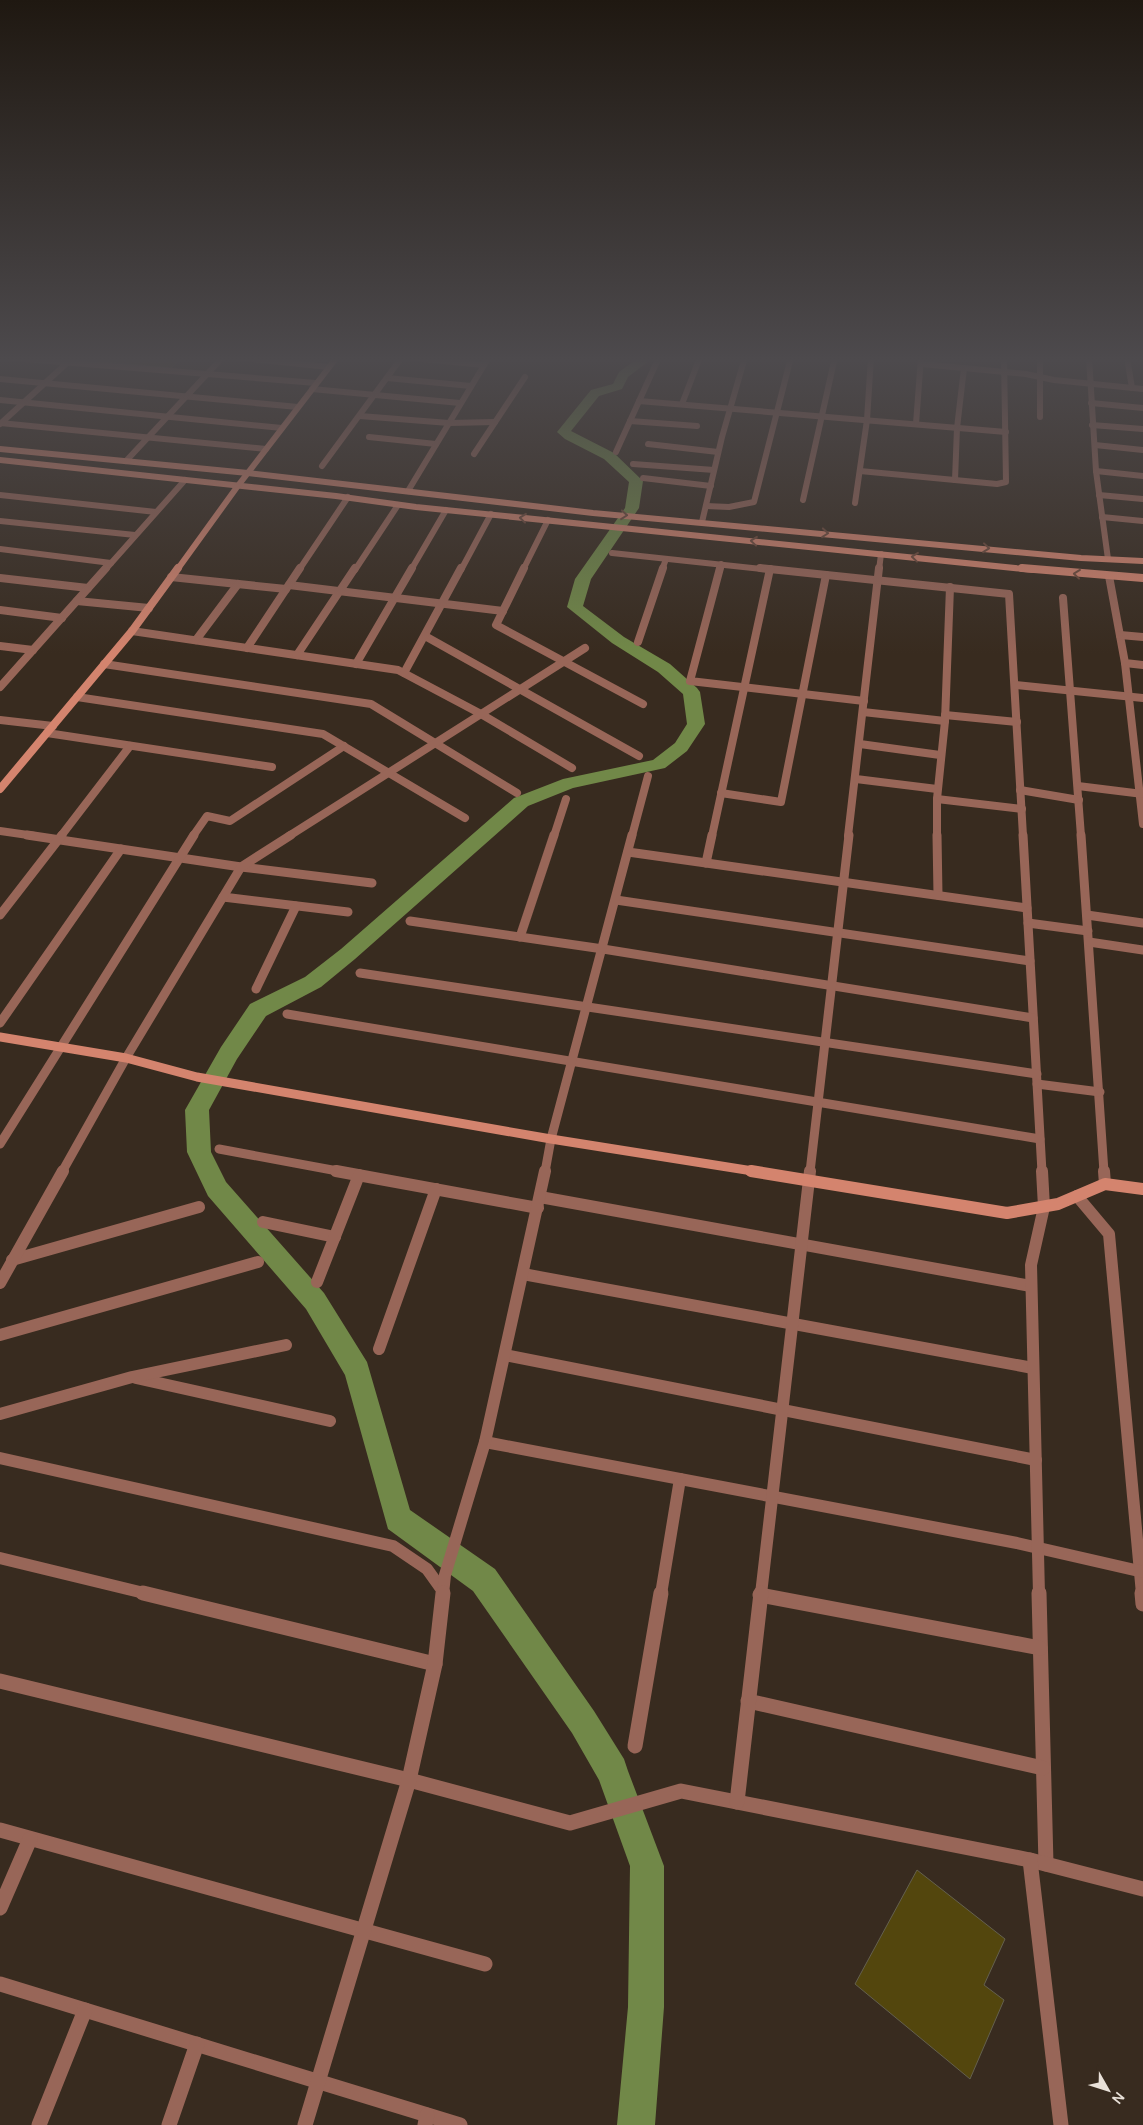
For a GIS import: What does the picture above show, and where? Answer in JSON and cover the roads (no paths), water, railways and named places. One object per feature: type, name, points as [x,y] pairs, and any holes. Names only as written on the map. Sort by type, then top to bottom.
[{"type":"main road","points":[[75,456],[248,473],[594,513],[1143,561]]},
{"type":"main road","points":[[0,789],[132,631],[261,456]]},
{"type":"main road","points":[[0,460],[348,497],[446,510],[881,554],[1143,578]]},
{"type":"main road","points":[[0,1037],[126,1058],[197,1077],[552,1140],[1008,1213],[1058,1204],[1105,1184],[1143,1189]]},
{"type":"street","points":[[126,461],[130,456]]},
{"type":"street","points":[[322,466],[329,456]]},
{"type":"street","points":[[408,491],[429,456]]},
{"type":"street","points":[[702,522],[717,456]]},
{"type":"street","points":[[706,506],[729,507],[754,502],[766,456]]},
{"type":"street","points":[[803,500],[813,456]]},
{"type":"street","points":[[856,503],[862,456]]},
{"type":"street","points":[[955,480],[956,456]]},
{"type":"street","points":[[860,471],[997,484],[1006,482],[1006,456]]},
{"type":"street","points":[[1095,456],[1108,559]]},
{"type":"street","points":[[633,464],[714,470]]},
{"type":"street","points":[[1096,471],[1143,476]]},
{"type":"street","points":[[643,478],[711,486]]},
{"type":"street","points":[[0,687],[185,480]]},
{"type":"street","points":[[0,495],[156,512]]},
{"type":"street","points":[[1099,495],[1143,499]]},
{"type":"street","points":[[247,648],[348,497]]},
{"type":"street","points":[[297,655],[398,505]]},
{"type":"street","points":[[356,664],[446,510]]},
{"type":"street","points":[[404,673],[492,514]]},
{"type":"street","points":[[1102,517],[1143,521]]},
{"type":"street","points":[[0,520],[135,535]]},
{"type":"street","points":[[548,520],[496,625],[643,704]]},
{"type":"street","points":[[0,549],[111,562]]},
{"type":"street","points":[[612,553],[1010,594],[1044,1207],[1031,1265],[1046,1864]]},
{"type":"street","points":[[736,1802],[881,554]]},
{"type":"street","points":[[638,642],[666,558]]},
{"type":"street","points":[[721,564],[690,681],[802,694],[864,707],[945,718],[1017,722]]},
{"type":"street","points":[[706,863],[770,569]]},
{"type":"street","points":[[721,793],[781,802],[826,575]]},
{"type":"street","points":[[1109,576],[1125,663],[1143,824]]},
{"type":"street","points":[[171,577],[340,592],[503,611]]},
{"type":"street","points":[[0,578],[88,588]]},
{"type":"street","points":[[196,640],[238,584]]},
{"type":"street","points":[[938,896],[937,799],[945,718],[950,588]]},
{"type":"street","points":[[1063,598],[1100,1092],[1105,1184]]},
{"type":"street","points":[[77,601],[149,608]]},
{"type":"street","points":[[0,610],[62,618]]},
{"type":"street","points":[[132,631],[398,670],[481,714],[572,768]]},
{"type":"street","points":[[1120,635],[1143,637]]},
{"type":"street","points":[[425,636],[639,756]]},
{"type":"street","points":[[0,646],[33,650]]},
{"type":"street","points":[[0,1282],[126,1058],[241,867],[585,648]]},
{"type":"street","points":[[1125,663],[1143,665]]},
{"type":"street","points":[[104,664],[371,704],[517,793]]},
{"type":"street","points":[[1015,685],[1143,698]]},
{"type":"street","points":[[77,697],[323,734],[465,818]]},
{"type":"street","points":[[0,720],[53,726]]},
{"type":"street","points":[[47,733],[272,767]]},
{"type":"street","points":[[860,744],[940,755]]},
{"type":"street","points":[[0,916],[130,746]]},
{"type":"street","points":[[0,1144],[178,858],[207,816],[230,821],[344,746]]},
{"type":"street","points":[[305,2125],[409,1780],[435,1664],[445,1576],[485,1442],[552,1140],[648,776]]},
{"type":"street","points":[[856,779],[938,789]]},
{"type":"street","points":[[1078,786],[1141,794]]},
{"type":"street","points":[[1020,790],[1079,800]]},
{"type":"street","points":[[520,937],[566,799]]},
{"type":"street","points":[[937,799],[1022,809]]},
{"type":"street","points":[[0,831],[241,867],[372,882]]},
{"type":"street","points":[[0,1023],[121,849]]},
{"type":"street","points":[[628,852],[1027,908]]},
{"type":"street","points":[[223,897],[348,912]]},
{"type":"street","points":[[616,900],[1030,961]]},
{"type":"street","points":[[256,989],[296,906]]},
{"type":"street","points":[[1087,915],[1143,923]]},
{"type":"street","points":[[410,922],[603,949],[1033,1018]]},
{"type":"street","points":[[1028,923],[1088,931]]},
{"type":"street","points":[[1089,942],[1143,950]]},
{"type":"street","points":[[360,973],[825,1043],[1037,1079],[1100,1092]]},
{"type":"street","points":[[287,1014],[1040,1139]]},
{"type":"street","points":[[219,1149],[436,1189],[539,1202],[802,1244],[1032,1286]]},
{"type":"street","points":[[317,1282],[359,1175]]},
{"type":"street","points":[[379,1349],[436,1189]]},
{"type":"street","points":[[1077,1196],[1109,1234],[1142,1572],[1143,1604]]},
{"type":"street","points":[[12,1260],[199,1207]]},
{"type":"street","points":[[263,1222],[335,1237]]},
{"type":"street","points":[[0,1335],[258,1262]]},
{"type":"street","points":[[523,1274],[1033,1368]]},
{"type":"street","points":[[0,1414],[132,1377],[286,1345]]},
{"type":"street","points":[[505,1355],[1036,1460]]},
{"type":"street","points":[[132,1377],[330,1421]]},
{"type":"street","points":[[485,1442],[1038,1547],[1142,1572]]},
{"type":"street","points":[[0,1458],[393,1546],[427,1569],[442,1590]]},
{"type":"street","points":[[635,1746],[680,1479]]},
{"type":"street","points":[[0,1558],[435,1664]]},
{"type":"street","points":[[760,1595],[1040,1648]]},
{"type":"street","points":[[0,1681],[409,1780],[570,1824],[680,1790],[1030,1860],[1143,1889]]},
{"type":"street","points":[[748,1701],[1044,1768]]},
{"type":"street","points":[[0,1830],[485,1964]]},
{"type":"street","points":[[0,1908],[30,1839]]},
{"type":"street","points":[[1030,1860],[1061,2125]]},
{"type":"street","points":[[0,1984],[318,2081],[426,2120],[460,2125]]},
{"type":"street","points":[[40,2125],[85,2010]]},
{"type":"street","points":[[170,2125],[197,2044]]},
{"type":"waterway","points":[[609,456],[636,481],[632,508],[583,579],[575,607],[618,640],[664,668],[691,692],[696,724],[681,747],[659,764],[569,783],[521,802],[348,954],[313,982],[258,1010],[229,1053],[197,1110],[199,1152],[217,1189],[315,1301],[357,1371],[398,1519],[484,1580],[583,1722],[612,1771],[647,1866],[646,2007],[636,2125]]}]
